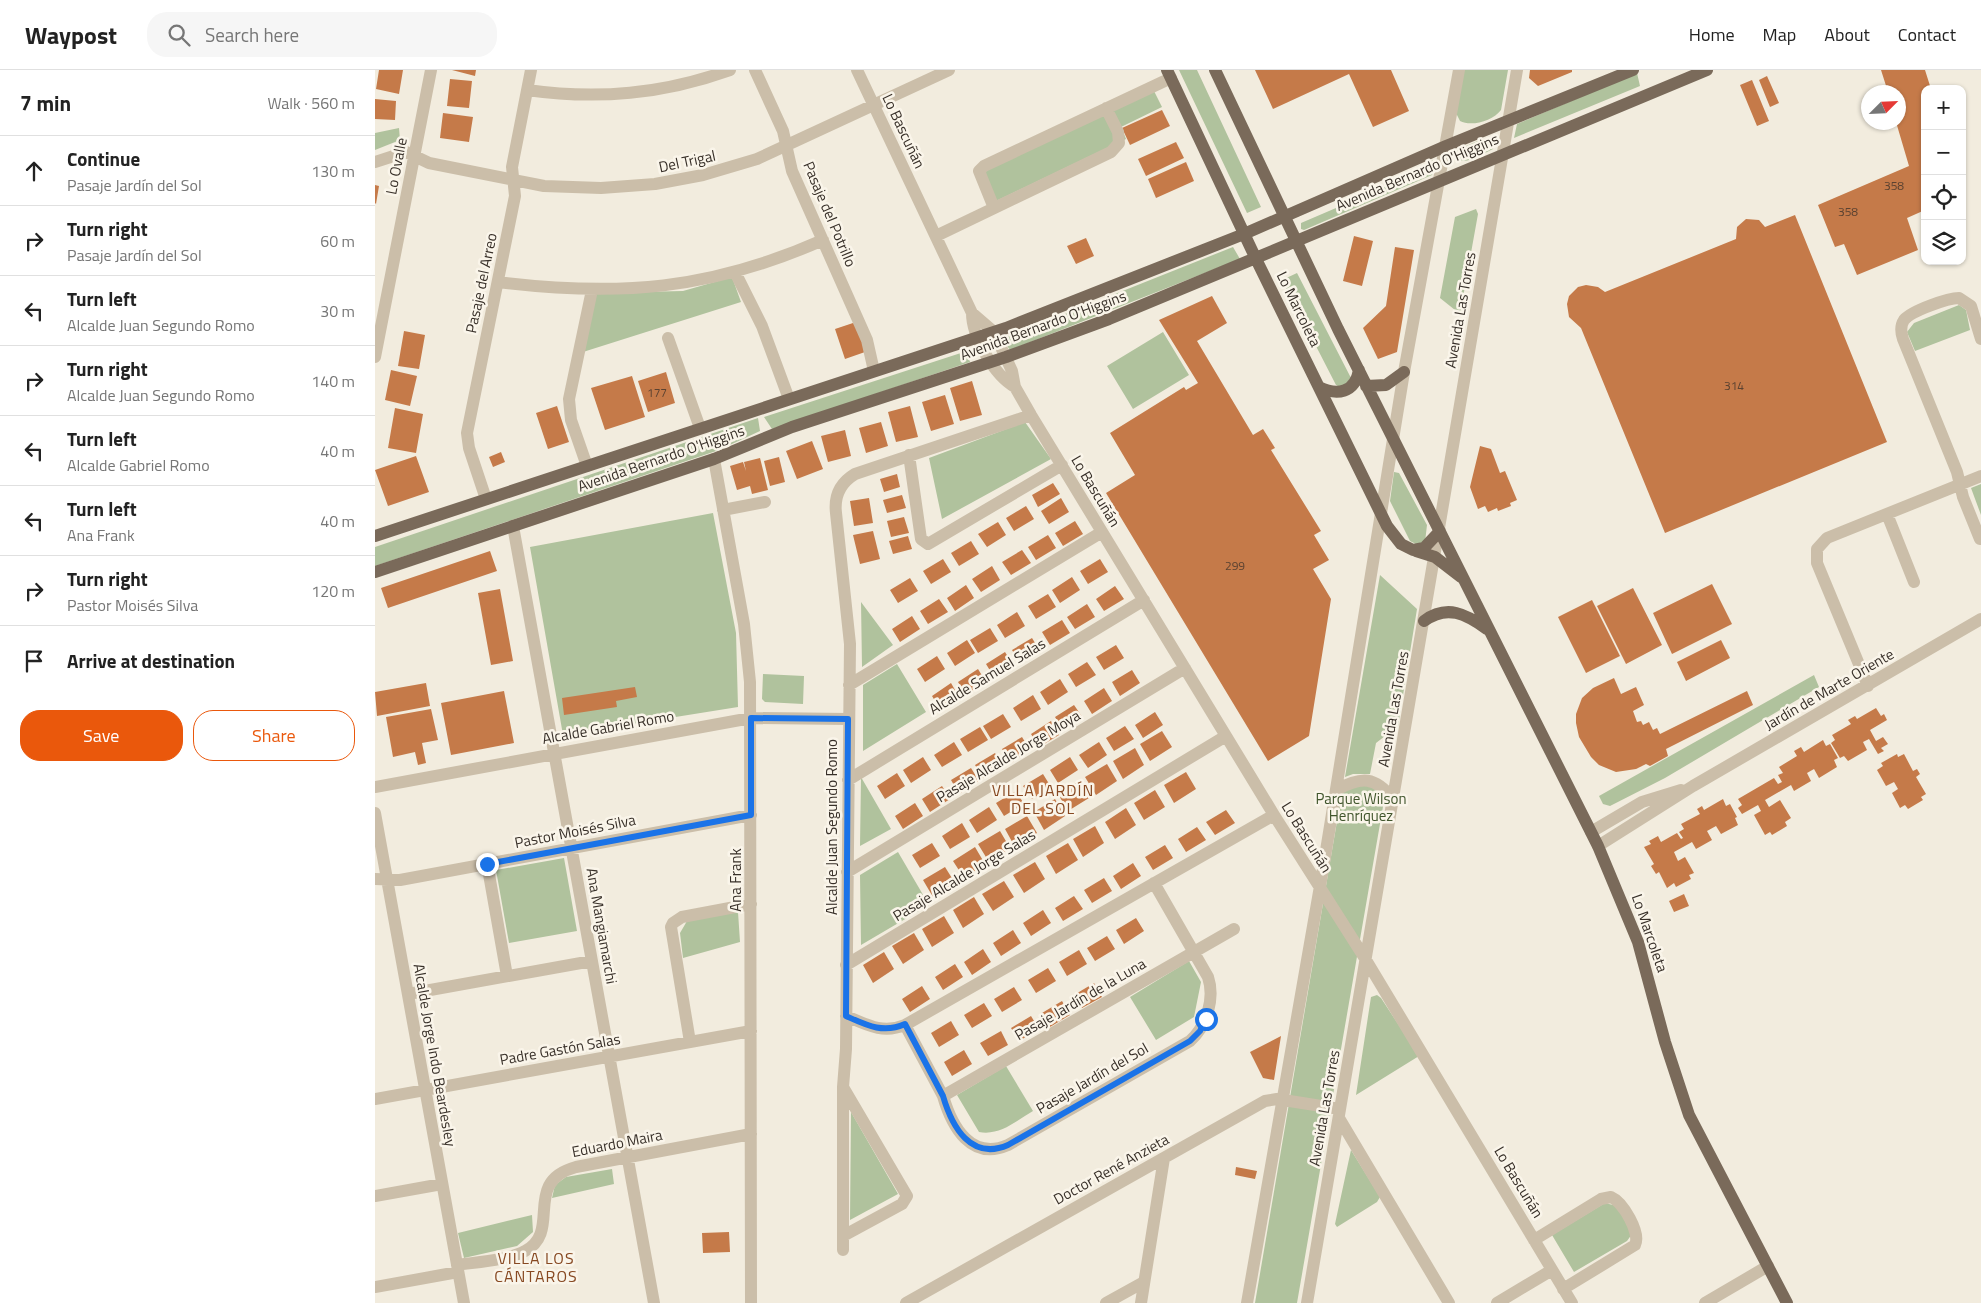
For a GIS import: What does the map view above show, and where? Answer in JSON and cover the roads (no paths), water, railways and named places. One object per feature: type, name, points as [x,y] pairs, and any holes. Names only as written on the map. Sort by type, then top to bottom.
[{"type":"main road","name":"Lo Marcoleta","points":[[1215,70],[1283,217],[1393,441],[1598,846],[1638,942],[1665,1042],[1689,1115],[1787,1303]]},
{"type":"main road","name":"Avenida Bernardo O'Higgins","points":[[375,536],[994,332],[1244,234],[1446,146],[1633,70]]},
{"type":"main road","name":"Avenida Bernardo O'Higgins","points":[[375,572],[714,459],[792,427],[1006,357],[1109,319],[1256,259],[1503,153],[1707,70]]},
{"type":"main road","name":"Lo Marcoleta","points":[[1169,74],[1256,259],[1381,515],[1401,544],[1435,557],[1464,580]]},
{"type":"main road","points":[[1319,387],[1332,393],[1341,392],[1353,385],[1359,370]]},
{"type":"main road","points":[[1366,386],[1386,385],[1405,372]]},
{"type":"main road","points":[[1416,550],[1427,546],[1440,531]]},
{"type":"main road","points":[[1424,621],[1435,613],[1447,611],[1472,618],[1491,632]]},
{"type":"street","name":"Lo Ovalle","points":[[375,357],[431,70]]},
{"type":"street","name":"Pasaje del Arreo","points":[[486,499],[467,443],[467,433],[515,196],[512,167],[531,70]]},
{"type":"street","points":[[527,90],[581,96],[642,93],[685,84],[730,70]]},
{"type":"street","name":"Pasaje del Potrillo","points":[[755,70],[783,131],[792,171],[867,340],[874,371]]},
{"type":"street","name":"Lo Bascuñán","points":[[857,70],[937,236],[972,314],[972,323],[990,362],[999,376],[1015,387]]},
{"type":"street","name":"Del Trigal","points":[[415,155],[429,163],[514,181],[574,188],[655,184],[727,169],[786,147],[949,70]]},
{"type":"street","points":[[1247,1303],[1320,889],[1393,441],[1459,70]]},
{"type":"street","name":"Avenida Las Torres","points":[[1307,1303],[1517,70]]},
{"type":"street","points":[[994,208],[979,171],[984,166],[1106,108],[1169,74]]},
{"type":"street","points":[[937,236],[1111,152],[1119,143],[1118,132],[1106,108]]},
{"type":"street","points":[[375,162],[401,152],[415,155]]},
{"type":"street","points":[[498,282],[592,290],[670,285],[735,272],[776,260],[823,240]]},
{"type":"street","points":[[735,272],[764,332],[789,399]]},
{"type":"street","points":[[587,466],[571,420],[569,399],[592,290]]},
{"type":"street","points":[[1980,539],[1961,484],[1903,339],[1902,325],[1914,313],[1954,298],[1964,300],[1971,306],[1981,340]]},
{"type":"street","name":"Lo Bascuñán","points":[[972,314],[994,332],[1012,371],[1015,387],[1031,414],[1274,815],[1366,960],[1572,1303]]},
{"type":"street","points":[[668,338],[700,428]]},
{"type":"street","points":[[1031,414],[909,455],[921,535],[926,543],[934,542],[1062,465]]},
{"type":"street","name":"Alcalde Juan Segundo Romo","points":[[843,1250],[843,1087],[847,965],[849,626],[835,504],[839,489],[855,474],[909,455]]},
{"type":"street","name":"Ana Frank","points":[[714,459],[746,639],[751,718],[751,1303]]},
{"type":"street","points":[[1868,686],[1817,563],[1817,549],[1827,538],[1981,476]]},
{"type":"street","points":[[723,510],[765,502]]},
{"type":"street","points":[[1887,514],[1914,582]]},
{"type":"street","name":"Ana Mangiamarchi","points":[[513,526],[654,1303]]},
{"type":"street","points":[[849,685],[1102,532]]},
{"type":"street","name":"Alcalde Samuel Salas","points":[[847,780],[1144,600]]},
{"type":"street","name":"Jardín de Marte Oriente","points":[[1598,846],[1693,786],[1981,619]]},
{"type":"street","name":"Pasaje Alcalde Jorge Moya","points":[[847,872],[1185,668]]},
{"type":"street","name":"Alcalde Gabriel Romo","points":[[375,787],[751,718],[848,719]]},
{"type":"street","name":"Pasaje Alcalde Jorge Salas","points":[[847,965],[1226,736]]},
{"type":"street","points":[[1336,790],[1356,781],[1366,780],[1382,787],[1394,800]]},
{"type":"street","name":"Jardín de Marte Oriente","points":[[1591,832],[1642,802],[1693,786]]},
{"type":"street","name":"Alcalde Jorge Indo Beardesley","points":[[375,813],[381,879],[408,994],[464,1303]]},
{"type":"street","name":"Pastor Moisés Silva","points":[[381,879],[400,880],[751,815]]},
{"type":"street","points":[[846,1016],[879,1030],[893,1029],[905,1024],[1274,815]]},
{"type":"street","points":[[487,864],[507,976]]},
{"type":"street","name":"Pasaje Jardín del Sol","points":[[905,1024],[943,1096],[946,1107],[965,1139],[977,1147],[996,1149],[1008,1145],[1190,1041],[1203,1025],[1210,994],[1208,977],[1154,883]]},
{"type":"street","points":[[690,1042],[671,927],[673,923],[682,917],[751,904]]},
{"type":"street","name":"Pasaje Jardín de la Luna","points":[[943,1096],[1234,929]]},
{"type":"street","points":[[408,994],[592,962]]},
{"type":"street","name":"Padre Gastón Salas","points":[[375,1099],[751,1031]]},
{"type":"street","points":[[843,1087],[907,1196],[902,1204],[843,1236]]},
{"type":"street","name":"Doctor René Anzieta","points":[[906,1303],[1265,1100],[1283,1099],[1340,1114]]},
{"type":"street","points":[[1340,1114],[1449,1303]]},
{"type":"street","name":"Eduardo Maira","points":[[375,1287],[525,1252],[539,1238],[543,1224],[544,1195],[547,1187],[557,1175],[576,1167],[751,1134]]},
{"type":"street","points":[[1141,1303],[1164,1158]]},
{"type":"street","points":[[375,1196],[442,1184]]},
{"type":"street","points":[[1534,1240],[1601,1199],[1611,1197],[1620,1203],[1637,1233],[1638,1237],[1635,1245],[1563,1289]]},
{"type":"street","points":[[1705,1303],[1768,1266]]},
{"type":"street","points":[[1497,1303],[1552,1270]]},
{"type":"street","points":[[1106,1303],[1144,1282]]},
{"type":"district","name":"VILLA JARDÍN DEL SOL","points":[[1043,799]]},
{"type":"district","name":"VILLA LOS CÁNTAROS","points":[[536,1267]]},
{"type":"park label","name":"Parque Wilson Henríquez","points":[[1361,806]]}]
